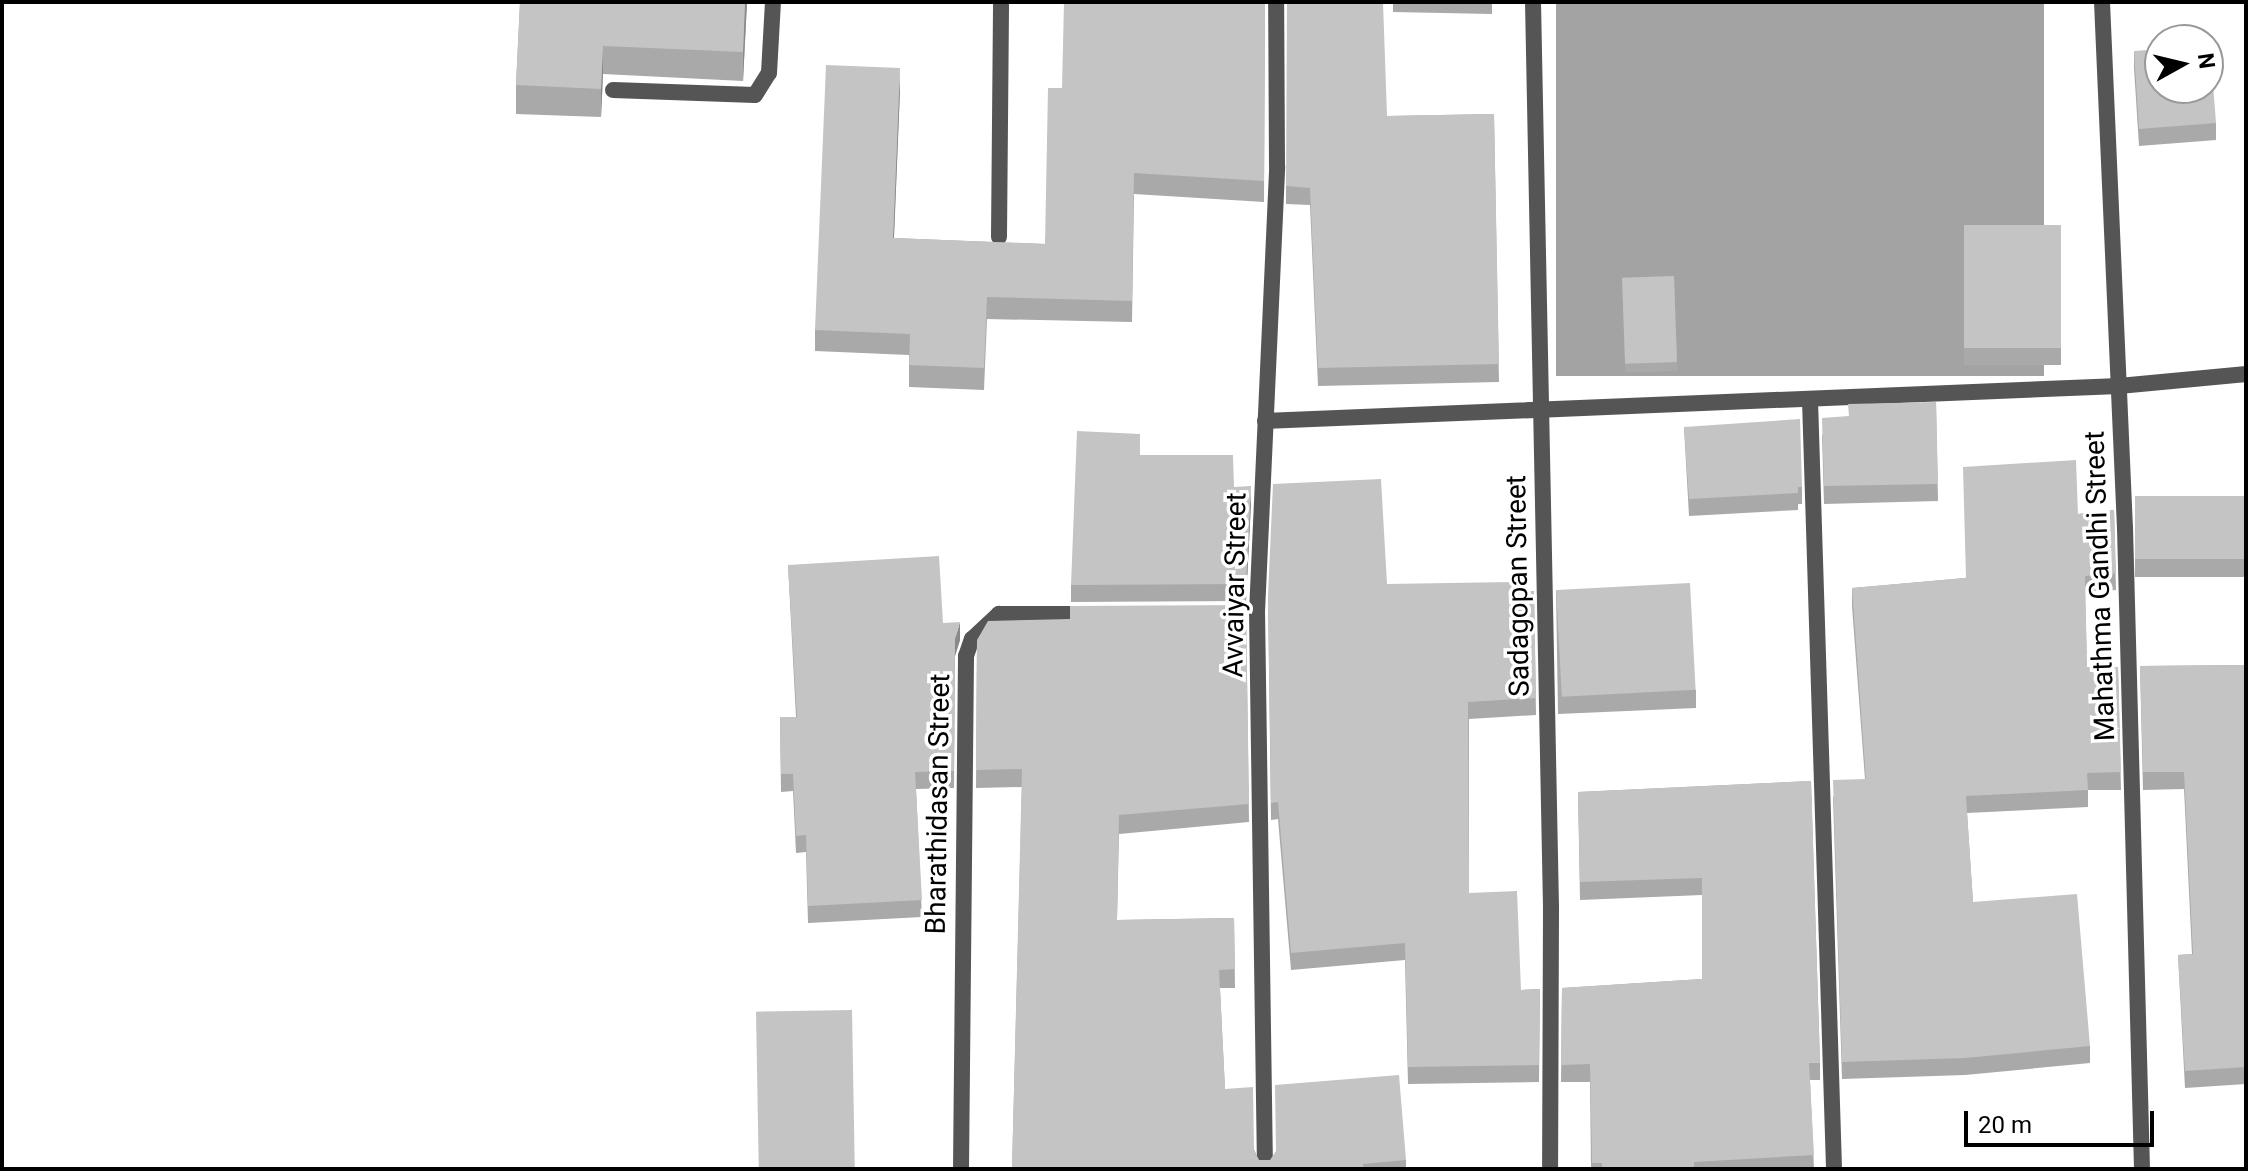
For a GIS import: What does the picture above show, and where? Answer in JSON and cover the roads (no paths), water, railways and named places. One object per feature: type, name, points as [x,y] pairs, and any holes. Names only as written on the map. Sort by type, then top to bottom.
[{"type":"street","points":[[613,90],[755,95],[769,73],[773,2]]},
{"type":"street","points":[[999,237],[1001,2]]},
{"type":"street","name":"Avvaiyar Street","points":[[1265,1169],[1250,612],[1265,421],[1277,166],[1276,2]]},
{"type":"street","name":"Sadagopan Street","points":[[1533,2],[1551,908],[1550,1169]]},
{"type":"street","name":"Mahathma Gandhi Street","points":[[2102,2],[2119,386],[2142,1169]]},
{"type":"street","points":[[1265,421],[2119,386],[2246,374]]},
{"type":"street","points":[[1810,400],[1834,1169]]},
{"type":"street","name":"Bharathidasan Street","points":[[961,1169],[966,656],[972,639],[999,614],[1105,614]]}]
